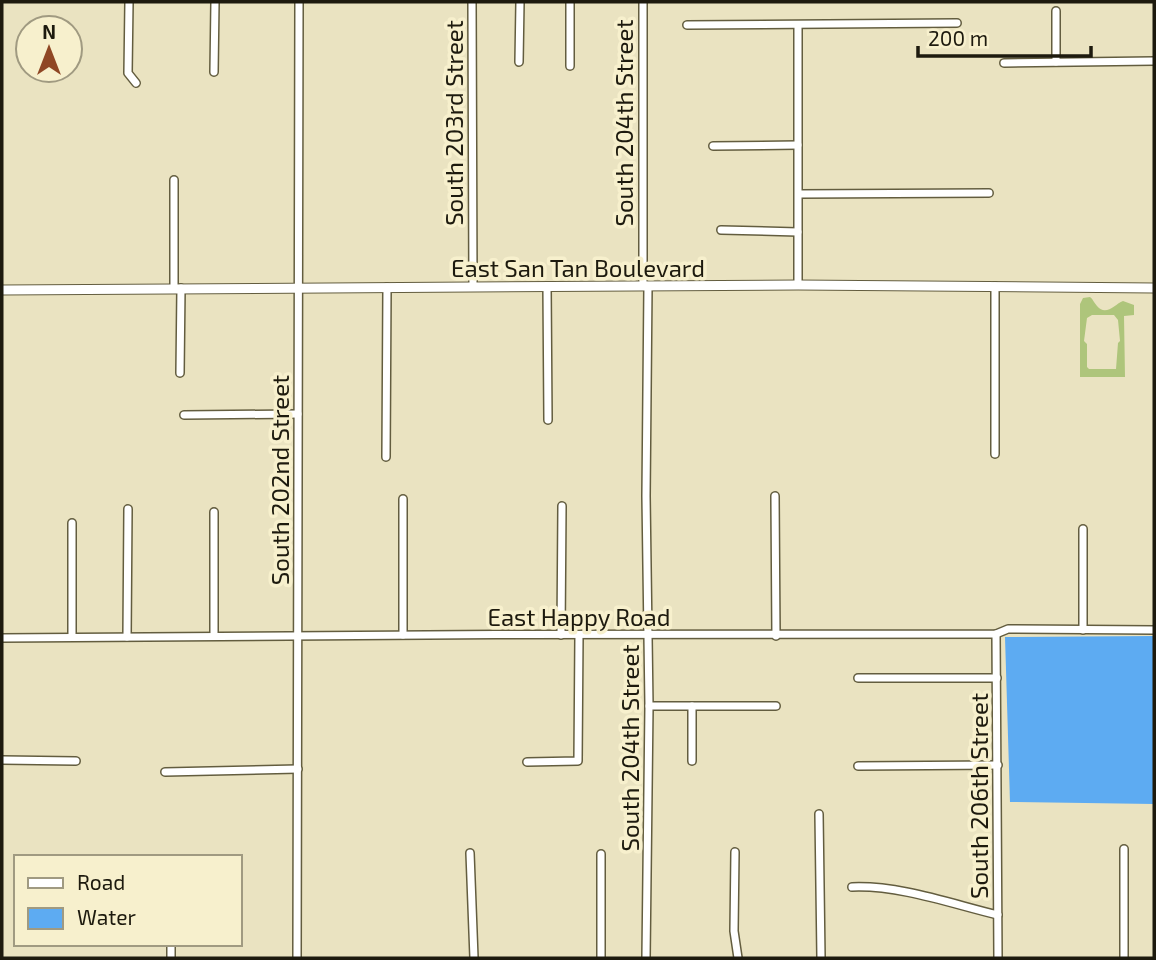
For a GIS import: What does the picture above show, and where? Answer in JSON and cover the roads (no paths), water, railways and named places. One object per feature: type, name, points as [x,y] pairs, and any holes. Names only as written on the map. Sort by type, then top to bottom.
[{"type":"street","points":[[129,2],[128,73],[136,83]]},
{"type":"street","points":[[214,72],[215,2]]},
{"type":"street","name":"South 202nd Street","points":[[297,958],[299,2]]},
{"type":"street","name":"South 203rd Street","points":[[472,2],[473,287]]},
{"type":"street","points":[[519,62],[520,2]]},
{"type":"street","points":[[570,2],[570,66]]},
{"type":"street","name":"South 204th Street","points":[[643,2],[649,706],[646,958]]},
{"type":"street","points":[[1056,11],[1056,62]]},
{"type":"street","points":[[687,25],[957,23]]},
{"type":"street","points":[[798,25],[798,285]]},
{"type":"street","points":[[1004,62],[1154,61]]},
{"type":"street","points":[[713,146],[799,145]]},
{"type":"street","points":[[174,180],[180,373]]},
{"type":"street","points":[[799,194],[989,193]]},
{"type":"street","points":[[721,230],[798,232]]},
{"type":"street","name":"East San Tan Boulevard","points":[[2,290],[798,285],[1154,288]]},
{"type":"street","points":[[547,286],[548,420]]},
{"type":"street","points":[[995,286],[995,454]]},
{"type":"street","points":[[386,457],[387,287]]},
{"type":"street","points":[[184,415],[298,414]]},
{"type":"street","points":[[775,496],[776,636]]},
{"type":"street","points":[[403,499],[403,635]]},
{"type":"street","points":[[561,635],[562,506]]},
{"type":"street","points":[[127,637],[128,509]]},
{"type":"street","points":[[214,512],[214,635]]},
{"type":"street","points":[[72,523],[72,637]]},
{"type":"street","points":[[1083,529],[1083,630]]},
{"type":"street","name":"East Happy Road","points":[[2,638],[297,634],[776,636],[996,634],[1008,629],[1154,630]]},
{"type":"street","name":"South 206th Street","points":[[996,634],[998,958]]},
{"type":"street","points":[[527,762],[578,761],[579,635]]},
{"type":"street","points":[[858,678],[997,678]]},
{"type":"street","points":[[649,706],[776,706]]},
{"type":"street","points":[[692,706],[692,761]]},
{"type":"street","points":[[2,760],[76,761]]},
{"type":"street","points":[[858,766],[998,765]]},
{"type":"street","points":[[165,772],[298,769]]},
{"type":"street","points":[[819,814],[821,958]]},
{"type":"street","points":[[1124,849],[1124,958]]},
{"type":"street","points":[[735,852],[734,931],[738,958]]},
{"type":"street","points":[[470,853],[474,958]]},
{"type":"street","points":[[601,854],[601,958]]},
{"type":"street","points":[[852,887],[866,886],[911,894],[998,915]]},
{"type":"water","points":[[1154,636],[1154,804],[1010,802],[1005,637]]}]
